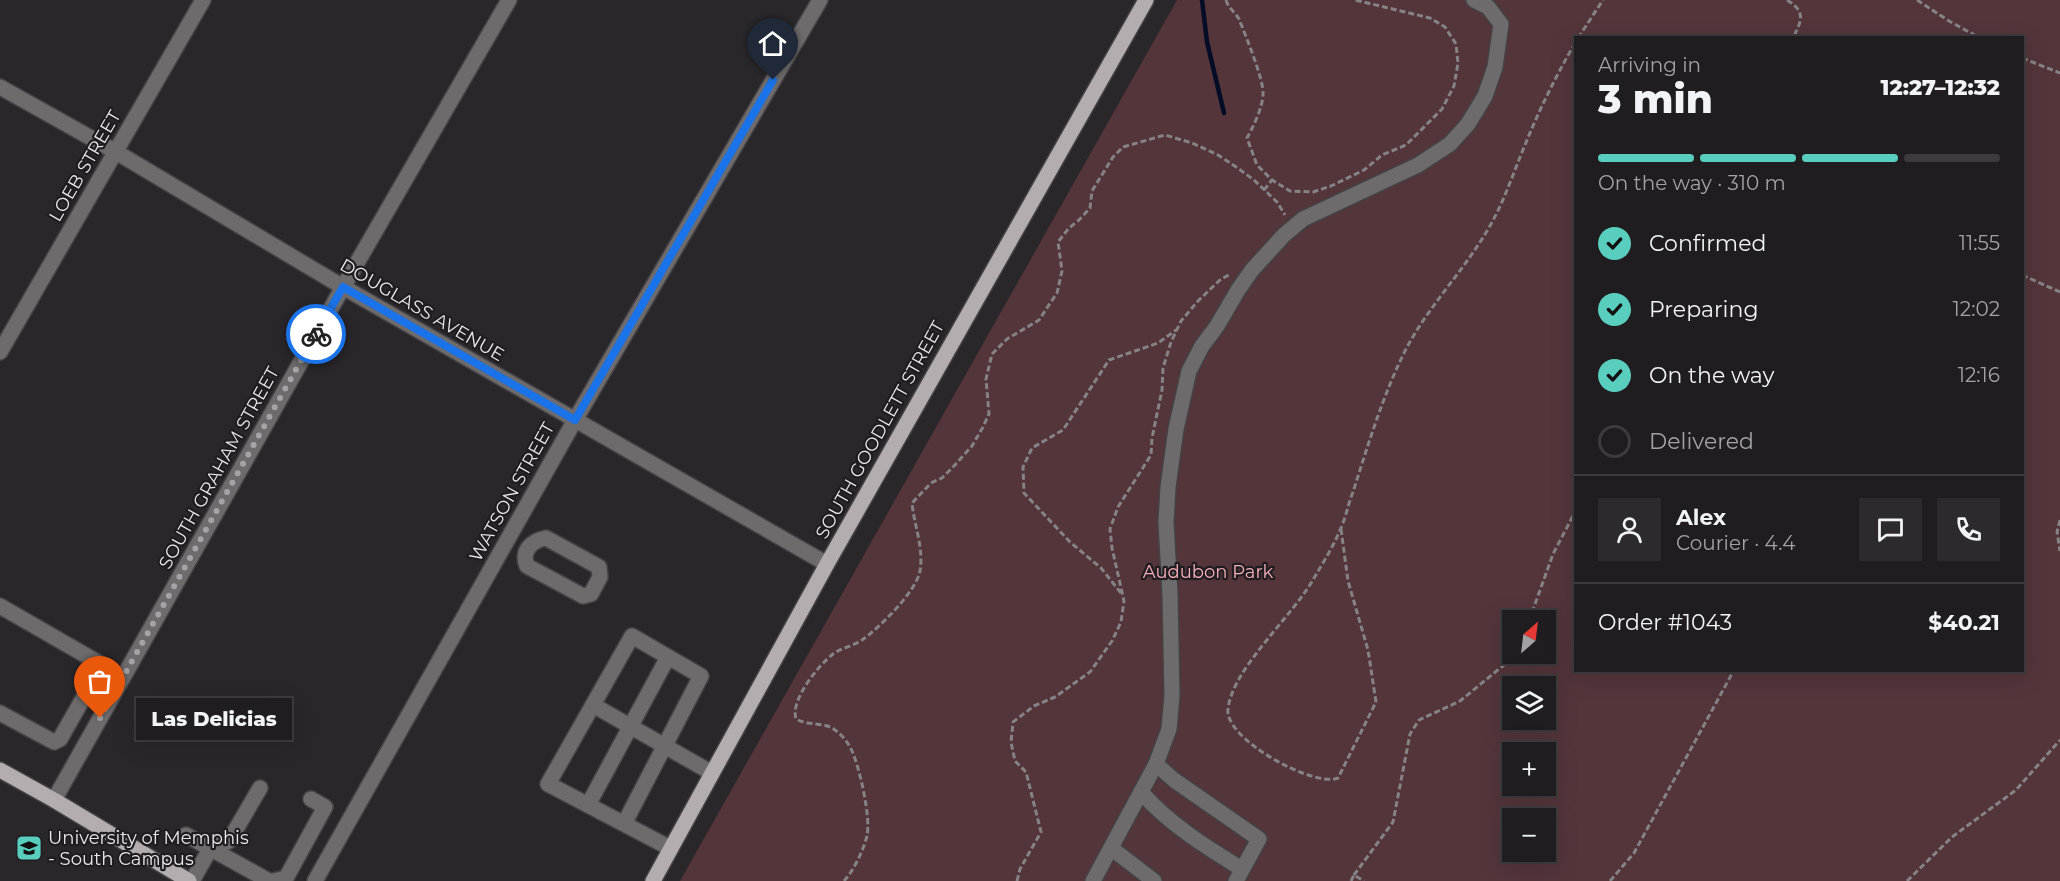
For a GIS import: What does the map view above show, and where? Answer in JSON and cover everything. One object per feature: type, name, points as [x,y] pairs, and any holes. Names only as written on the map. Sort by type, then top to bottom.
[{"type":"main road","name":"SOUTH GOODLETT STREET","points":[[653,881],[827,564],[1146,0]]},
{"type":"main road","points":[[0,770],[191,881]]},
{"type":"street","name":"LOEB STREET","points":[[0,352],[203,0]]},
{"type":"street","name":"SOUTH GRAHAM STREET","points":[[54,800],[343,287],[509,0]]},
{"type":"street","name":"WATSON STREET","points":[[319,875],[575,420],[820,0]]},
{"type":"street","points":[[1092,881],[1156,764],[1169,729],[1172,695],[1166,522],[1176,429],[1189,371],[1202,346],[1217,326],[1238,290],[1252,270],[1284,235],[1303,219],[1419,165],[1450,144],[1468,124],[1485,96],[1495,67],[1501,24],[1488,8],[1473,0]]},
{"type":"street","name":"DOUGLASS AVENUE","points":[[0,87],[116,152],[343,287],[827,564]]},
{"type":"street","points":[[508,538],[526,550]]},
{"type":"street","points":[[546,538],[599,567],[600,577],[591,594],[583,596],[527,566],[524,558],[526,550],[536,540],[546,538]]},
{"type":"street","points":[[0,606],[99,663],[101,667],[60,739],[54,742],[0,713]]},
{"type":"street","points":[[624,824],[701,676],[632,636],[548,784],[624,824],[670,848]]},
{"type":"street","points":[[588,805],[668,657]]},
{"type":"street","points":[[593,705],[712,773]]},
{"type":"street","points":[[1141,792],[1153,806],[1239,875],[1259,839],[1174,780],[1156,764]]},
{"type":"street","points":[[191,881],[210,849],[229,841],[260,788]]},
{"type":"street","points":[[273,881],[286,878],[325,807],[311,799]]},
{"type":"street","points":[[186,836],[259,879]]},
{"type":"street","points":[[1111,848],[1154,881]]},
{"type":"street","points":[[299,855],[319,875]]},
{"type":"path","points":[[1226,0],[1226,4],[1238,16],[1256,65],[1263,94],[1255,122],[1247,138],[1257,165],[1272,180],[1290,191],[1313,192],[1364,170],[1382,155],[1406,145],[1442,109],[1454,87],[1458,63],[1456,44],[1445,27],[1430,18],[1355,0]]},
{"type":"path","points":[[1579,36],[1603,0]]},
{"type":"path","points":[[1787,0],[1794,4],[1801,14],[1800,24],[1794,36]]},
{"type":"path","points":[[1917,0],[1976,36]]},
{"type":"path","points":[[1341,529],[1348,581],[1368,650],[1376,702],[1338,778],[1332,780],[1293,769],[1263,753],[1234,729],[1227,712],[1230,697],[1238,680],[1307,592],[1341,529],[1384,403],[1405,351],[1428,314],[1460,273],[1492,222],[1552,86],[1574,45]]},
{"type":"path","points":[[2024,59],[2060,73]]},
{"type":"path","points":[[844,881],[860,854],[867,835],[866,808],[861,779],[853,752],[846,739],[831,726],[805,724],[796,719],[794,712],[797,700],[808,682],[833,654],[860,641],[881,624],[912,587],[920,573],[921,552],[912,503],[931,483],[942,478],[954,466],[972,446],[983,427],[989,414],[986,379],[992,354],[1007,339],[1039,320],[1057,293],[1062,272],[1058,242],[1090,208],[1092,191],[1104,170],[1123,147],[1165,135],[1192,143],[1218,155],[1254,180],[1277,202],[1288,221]]},
{"type":"path","points":[[1264,190],[1272,180]]},
{"type":"path","points":[[1017,881],[1020,869],[1041,832],[1026,772],[1015,761],[1011,742],[1013,722],[1034,706],[1055,697],[1090,672],[1112,641],[1121,622],[1123,596],[1110,529],[1118,507],[1151,455],[1152,438],[1162,390],[1163,368],[1181,321],[1221,279],[1237,271]]},
{"type":"path","points":[[2024,276],[2060,292]]},
{"type":"path","points":[[1123,596],[1101,568],[1070,542],[1024,493],[1023,467],[1032,448],[1063,430],[1109,360],[1158,343],[1178,329]]},
{"type":"path","points":[[1533,610],[1552,555],[1574,514]]},
{"type":"path","points":[[2060,520],[2057,532],[2060,551]]},
{"type":"path","points":[[1351,881],[1393,822],[1410,734],[1419,720],[1460,701],[1505,664]]},
{"type":"path","points":[[1610,881],[1634,853],[1733,672]]},
{"type":"path","points":[[1907,881],[1952,837],[2016,790],[2060,740]]},
{"type":"path","points":[[1354,875],[1364,881]]},
{"type":"green space","name":"Audubon Park","points":[[1177,0],[2060,0],[2060,881],[680,881]]},
{"type":"waterway","points":[[1202,0],[1207,42],[1224,113]]},
{"type":"way so far","points":[[100,718],[316,334]]},
{"type":"place","name":"Las Delicias","points":[[100,718]]},
{"type":"place","name":"University of Memphis - South Campus","points":[[29,848]]},
{"type":"route","points":[[316,334],[343,287],[575,420],[773,80]]}]
